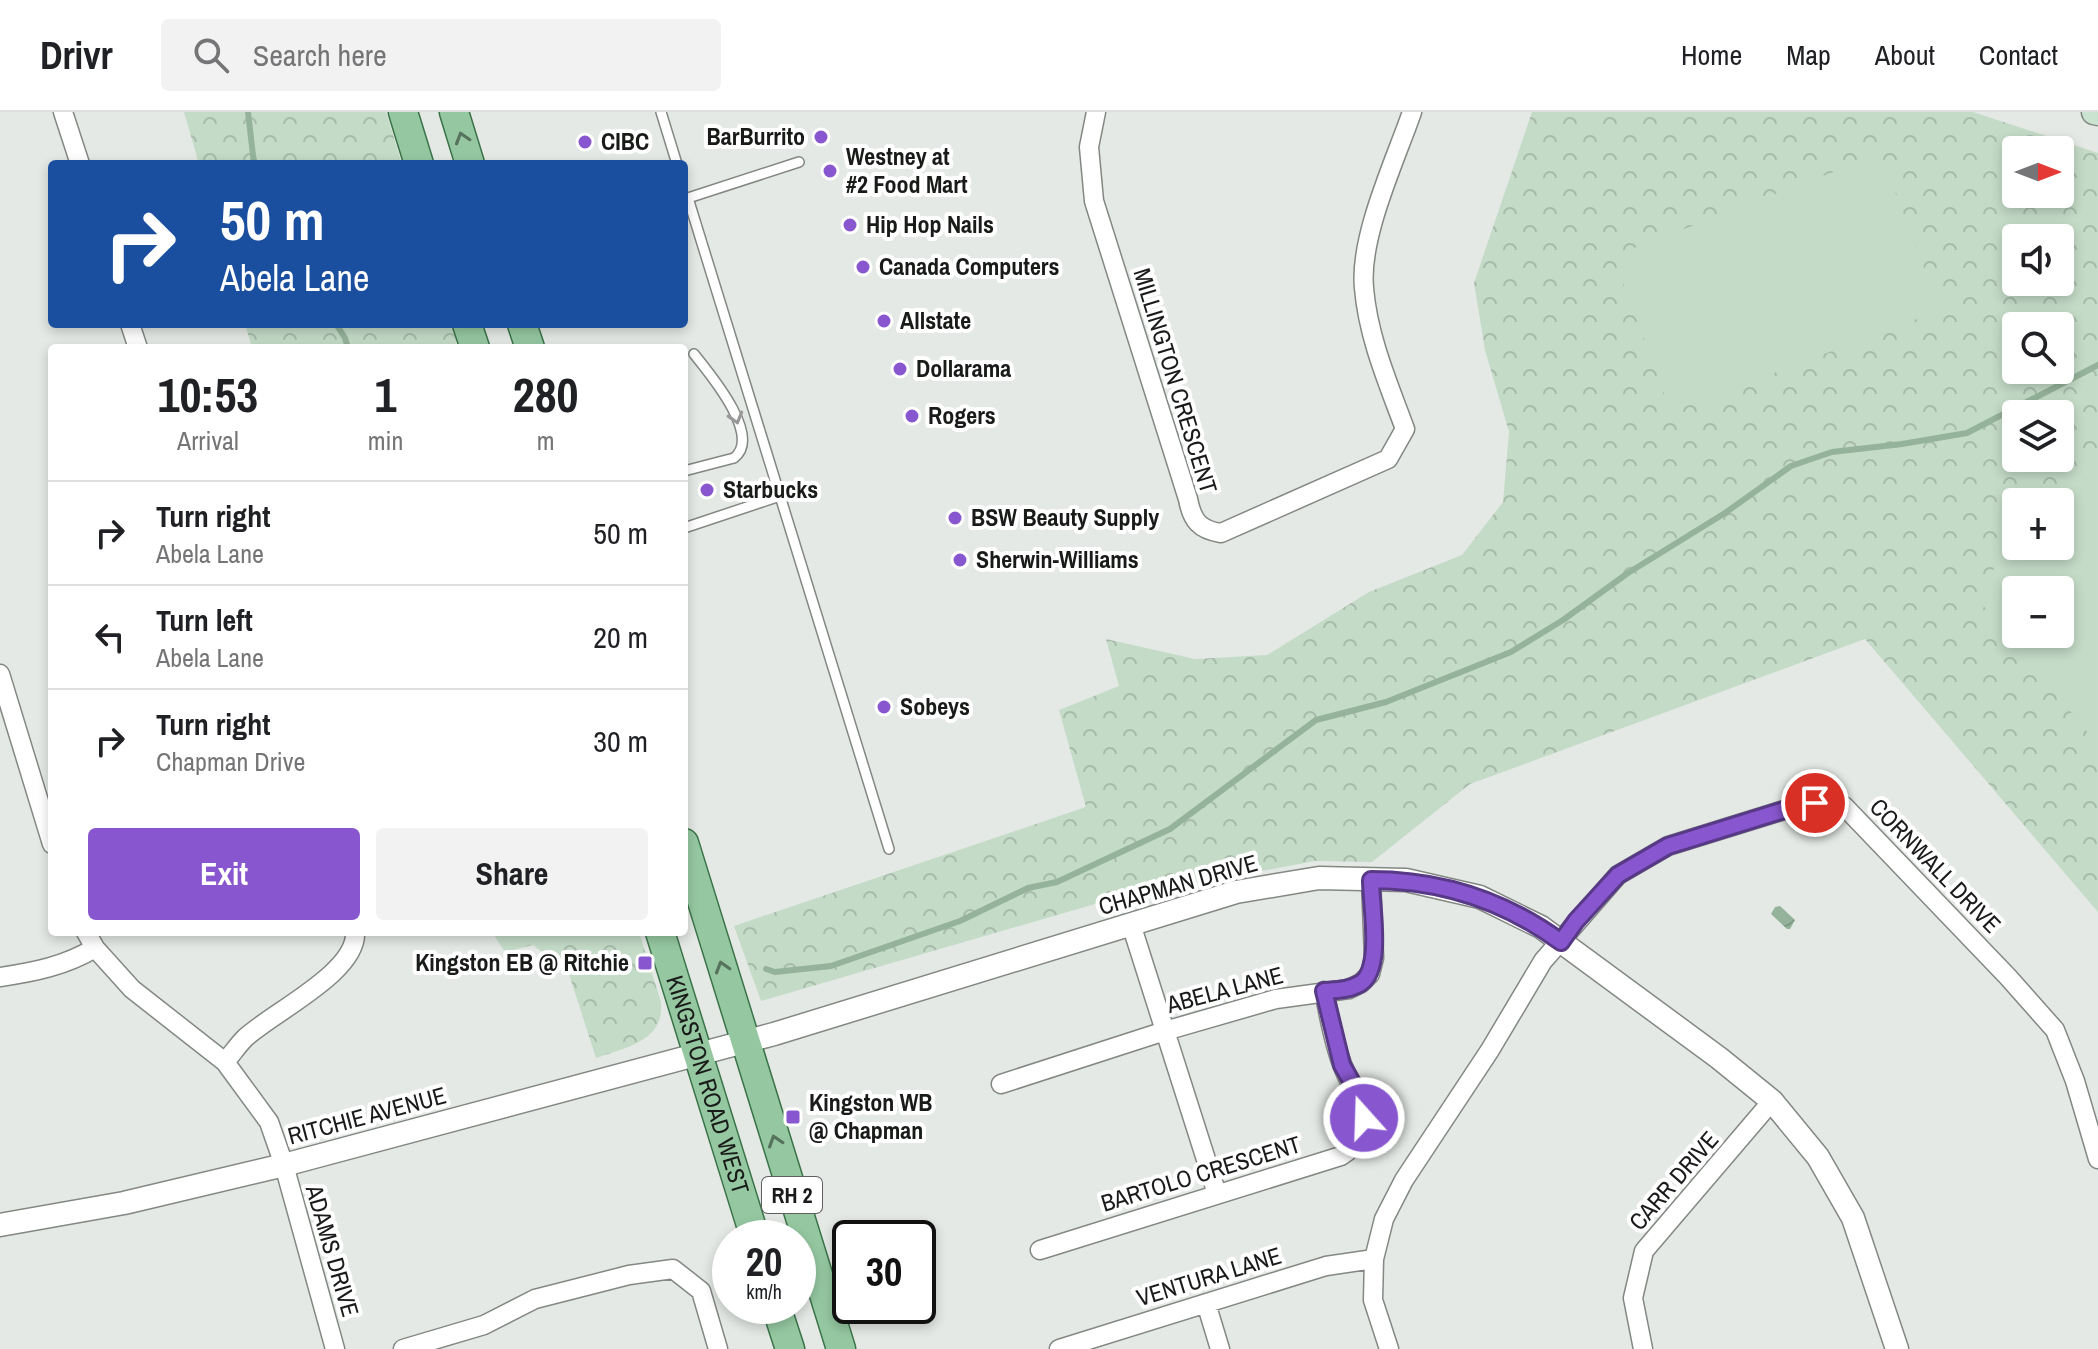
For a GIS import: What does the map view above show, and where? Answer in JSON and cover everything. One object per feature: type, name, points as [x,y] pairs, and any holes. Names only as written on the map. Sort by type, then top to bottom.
[{"type":"main road","points":[[403,112],[418,160]]},
{"type":"main road","points":[[454,112],[469,160]]},
{"type":"main road","name":"KINGSTON ROAD WEST","points":[[688,856],[841,1349]]},
{"type":"main road","name":"KINGSTON ROAD WEST","points":[[661,936],[749,1220]]},
{"type":"main road","points":[[782,1324],[790,1349]]},
{"type":"street","points":[[63,112],[79,160]]},
{"type":"street","name":"MILLINGTON CRESCENT","points":[[1096,112],[1089,147],[1094,201],[1191,516],[1204,531],[1221,533],[1388,459],[1405,429],[1371,333],[1363,285],[1368,238],[1412,112]]},
{"type":"street","points":[[0,674],[48,831]]},
{"type":"street","name":"CORNWALL DRIVE","points":[[1389,1349],[1373,1300],[1374,1259],[1384,1219],[1404,1180],[1490,1050],[1543,961],[1618,875],[1668,846],[1797,806],[1815,803],[1844,806],[2055,1030],[2075,1081],[2098,1159]]},
{"type":"street","name":"CHAPMAN DRIVE","points":[[744,1041],[1257,887],[1319,878],[1406,880],[1480,897],[1541,927],[1707,1049],[1772,1101],[1818,1157],[1853,1218],[1897,1349]]},
{"type":"street","name":"ABELA LANE","points":[[1001,1084],[1276,999],[1349,989],[1361,983],[1370,974],[1374,958],[1371,880]]},
{"type":"street","points":[[1131,924],[1217,1194]]},
{"type":"street","points":[[225,1062],[243,1039],[338,970],[356,942],[355,936]]},
{"type":"street","points":[[0,977],[73,961],[90,940]]},
{"type":"street","name":"ADAMS DRIVE","points":[[90,940],[132,989],[225,1062],[269,1122],[335,1349]]},
{"type":"street","name":"BARTOLO CRESCENT","points":[[1040,1250],[1341,1156],[1357,1144],[1364,1129],[1364,1118],[1359,1095],[1342,1065],[1324,991]]},
{"type":"street","name":"RITCHIE AVENUE","points":[[0,1225],[124,1203],[284,1165],[744,1041]]},
{"type":"street","name":"CARR DRIVE","points":[[1643,1349],[1633,1298],[1644,1251],[1772,1101]]},
{"type":"street","name":"VENTURA LANE","points":[[1059,1349],[1326,1266],[1374,1259]]},
{"type":"street","points":[[403,1349],[484,1325],[535,1299],[629,1275],[673,1269],[701,1291],[718,1349]]},
{"type":"street","points":[[1206,1303],[1220,1349]]},
{"type":"lane","points":[[661,112],[676,160]]},
{"type":"lane","points":[[688,198],[799,162]]},
{"type":"lane","points":[[688,205],[889,849]]},
{"type":"lane","points":[[688,470],[734,458],[743,445],[731,402],[694,354]]},
{"type":"lane","points":[[688,527],[780,496]]},
{"type":"green space","points":[[184,112],[386,112],[401,160],[198,160]]},
{"type":"green space","points":[[1532,112],[1973,112],[2046,136],[2002,136],[2002,208],[2074,208],[2074,145],[2098,153],[2098,912],[1865,639],[1470,784],[1372,862],[1315,861],[1112,899],[761,1001],[734,926],[1086,807],[1059,710],[1119,686],[1106,639],[1195,659],[1267,655],[1369,592],[1462,555],[1503,502],[1509,432],[1485,350],[1474,283]]},
{"type":"green space","points":[[1881,154],[1940,310],[1671,412],[1613,256]]},
{"type":"green space","points":[[246,328],[452,328],[457,344],[251,344]]},
{"type":"green space","points":[[2098,466],[2098,745],[2018,648],[2074,648],[2074,576],[2002,576],[2002,628],[1977,598],[1977,586],[2003,560],[2074,560],[2074,490]]},
{"type":"green space","points":[[495,936],[640,936],[661,1002],[657,1026],[641,1041],[596,1058],[568,971],[533,945],[505,952]]},
{"type":"water","points":[[1780,906],[1795,920],[1790,929],[1771,914],[1775,907]]},
{"type":"waterway","points":[[248,112],[254,160]]},
{"type":"waterway","points":[[339,328],[347,344]]},
{"type":"waterway","points":[[766,969],[775,972],[831,966],[960,921],[1028,888],[1057,882],[1170,829],[1316,720],[1386,702],[1511,652],[1563,620],[1628,573],[1725,513],[1791,466],[1832,452],[1967,433],[2098,365]]},
{"type":"place","name":"BarBurrito","points":[[821,137]]},
{"type":"place","name":"CIBC","points":[[585,142]]},
{"type":"place","name":"Westney at #2 Food Mart","points":[[830,171]]},
{"type":"place","name":"Hip Hop Nails","points":[[850,225]]},
{"type":"place","name":"Canada Computers","points":[[863,267]]},
{"type":"place","name":"Allstate","points":[[884,321]]},
{"type":"place","name":"Dollarama","points":[[900,369]]},
{"type":"place","name":"Rogers","points":[[912,416]]},
{"type":"place","name":"Starbucks","points":[[707,490]]},
{"type":"place","name":"BSW Beauty Supply","points":[[955,518]]},
{"type":"place","name":"Sherwin-Williams","points":[[960,560]]},
{"type":"place","name":"Sobeys","points":[[884,707]]},
{"type":"place","name":"Kingston EB @ Ritchie","points":[[645,963]]},
{"type":"place","name":"Kingston WB @ Chapman","points":[[793,1117]]},
{"type":"route","points":[[1364,1118],[1359,1095],[1342,1065],[1324,991],[1349,989],[1370,974],[1374,958],[1371,880],[1406,880],[1480,897],[1541,927],[1561,942],[1618,875],[1668,846],[1815,803]]}]
